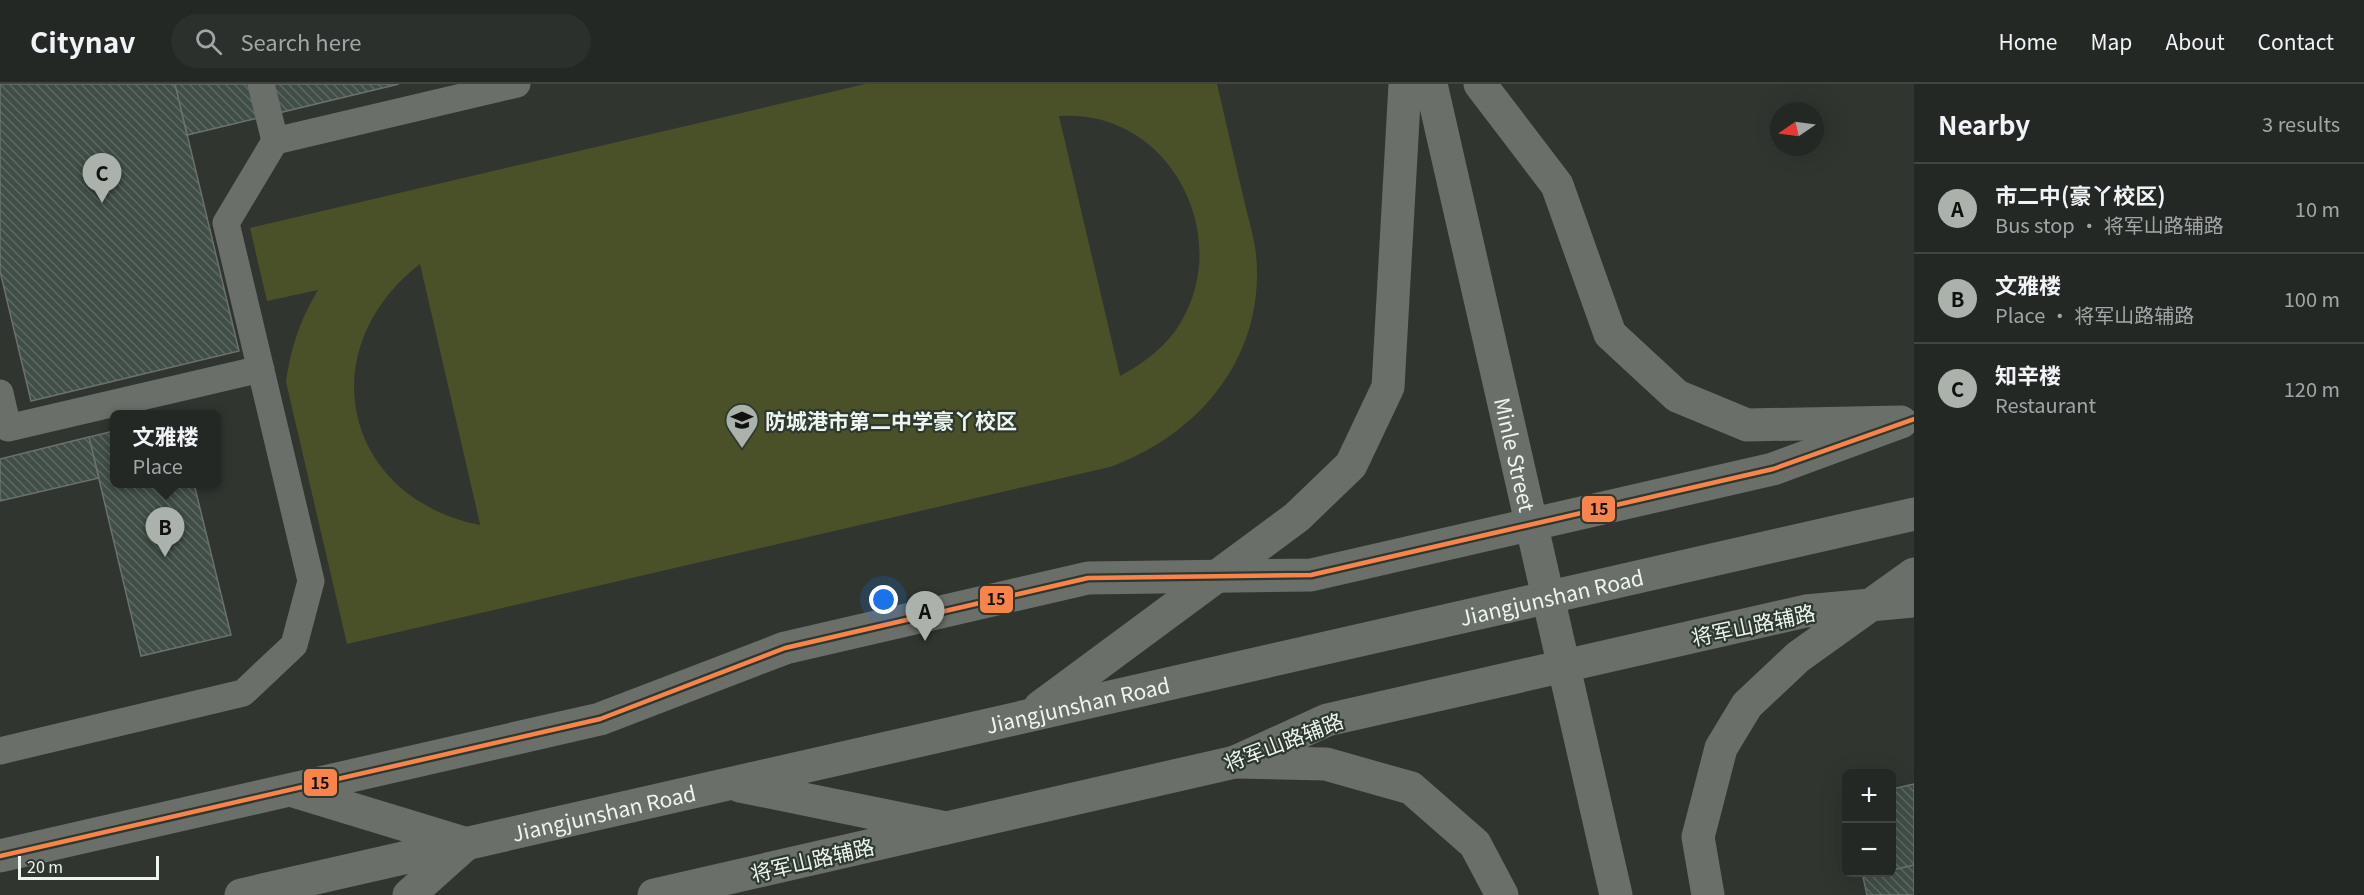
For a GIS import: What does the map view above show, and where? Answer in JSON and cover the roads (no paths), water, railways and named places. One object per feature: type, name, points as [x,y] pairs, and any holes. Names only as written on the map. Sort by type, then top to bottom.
[{"type":"street","points":[[1028,715],[1298,517],[1351,465],[1388,387],[1405,84]]},
{"type":"street","name":"Minle Street","points":[[1431,84],[1616,895]]},
{"type":"street","points":[[1480,84],[1557,185],[1610,334],[1677,396],[1747,425],[1907,421]]},
{"type":"street","points":[[0,856],[600,719],[785,648],[1088,578],[1311,575],[1773,469],[1907,421]]},
{"type":"street","name":"Jiangjunshan Road","points":[[241,895],[1914,514]]},
{"type":"street","points":[[1708,895],[1698,837],[1721,748],[1748,705],[1798,657],[1914,574]]},
{"type":"street","name":"将军山路辅路","points":[[654,895],[1235,762],[1327,720],[1806,611],[1914,601]]},
{"type":"street","points":[[1235,762],[1326,764],[1411,788],[1475,844],[1502,895]]},
{"type":"street","points":[[729,784],[946,828]]},
{"type":"street","points":[[290,790],[466,844]]},
{"type":"street","points":[[410,895],[466,844]]},
{"type":"lane","points":[[0,752],[243,693],[294,645],[311,581],[226,223],[275,141],[261,84]]},
{"type":"lane","points":[[275,141],[517,84]]},
{"type":"lane","points":[[0,393],[8,428],[261,369]]},
{"type":"place","name":"知辛楼","points":[[102,203]]},
{"type":"place","name":"防城港市第二中学豪丫校区","points":[[742,449]]},
{"type":"place","name":"文雅楼","points":[[165,557]]},
{"type":"place","name":"市二中(豪丫校区)","points":[[925,641]]}]
